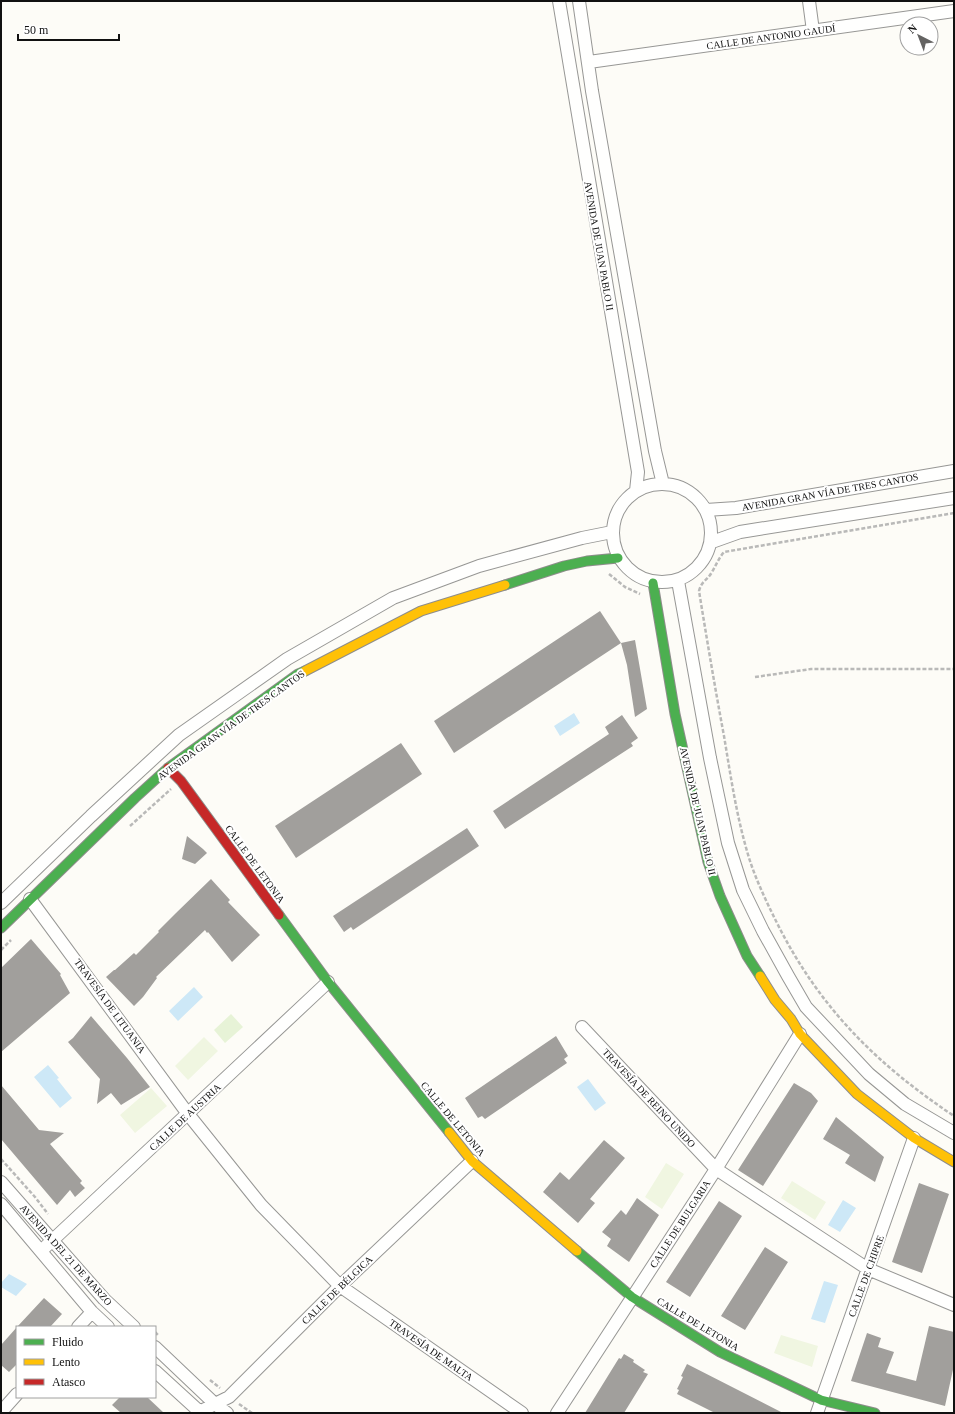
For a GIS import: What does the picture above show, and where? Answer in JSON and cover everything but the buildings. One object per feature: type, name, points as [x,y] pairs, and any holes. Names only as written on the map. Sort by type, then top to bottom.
[{"type":"street","name":"AVENIDA DE JUAN PABLO II","points":[[559,1],[638,472],[636,491]]},
{"type":"street","name":"AVENIDA DE JUAN PABLO II","points":[[580,1],[592,91],[654,443],[663,484]]},
{"type":"street","points":[[809,1],[813,31]]},
{"type":"street","name":"CALLE DE ANTONIO GAUDÍ","points":[[589,62],[954,11]]},
{"type":"street","name":"AVENIDA GRAN VÍA DE TRES CANTOS","points":[[706,510],[736,508],[954,471]]},
{"type":"street","points":[[663,484],[682,488],[697,497],[706,510],[711,522],[712,542],[705,559],[678,581],[653,583],[637,576],[618,558],[612,532],[614,521],[620,507],[636,491],[651,485],[663,484]]},
{"type":"street","points":[[712,542],[740,532],[954,498]]},
{"type":"street","name":"AVENIDA GRAN VÍA DE TRES CANTOS","points":[[1,903],[91,816],[179,735],[287,659],[393,598],[480,566],[582,538],[612,532]]},
{"type":"street","name":"AVENIDA GRAN VÍA DE TRES CANTOS","points":[[1,928],[168,768],[298,674],[421,611],[564,566],[587,561],[618,558]]},
{"type":"street","points":[[678,581],[710,758],[728,843],[743,890],[763,931],[806,1007],[869,1074],[905,1104],[954,1133]]},
{"type":"street","name":"AVENIDA DE JUAN PABLO II","points":[[653,583],[676,714],[708,862],[720,896],[748,956],[775,1000],[791,1019],[800,1034],[857,1094],[914,1138],[954,1162]]},
{"type":"street","name":"CALLE DE LETONIA","points":[[168,768],[181,781],[328,982],[472,1161],[632,1297],[720,1352],[821,1400],[875,1413]]},
{"type":"street","name":"TRAVESÍA DE LITUANIA","points":[[30,899],[188,1114],[261,1204],[340,1286]]},
{"type":"street","name":"CALLE DE AUSTRIA","points":[[41,1251],[328,982]]},
{"type":"street","name":"TRAVESÍA DE REINO UNIDO","points":[[582,1027],[716,1169],[868,1269],[954,1305]]},
{"type":"street","name":"CALLE DE BULGARIA","points":[[557,1413],[716,1169],[800,1034]]},
{"type":"street","name":"CALLE DE CHIPRE","points":[[817,1413],[914,1138]]},
{"type":"street","name":"CALLE DE BÉLGICA","points":[[199,1412],[229,1397],[340,1286],[472,1161]]},
{"type":"street","name":"AVENIDA DEL 21 DE MARZO","points":[[1,1182],[104,1299],[133,1326]]},
{"type":"street","name":"AVENIDA DEL 21 DE MARZO","points":[[1,1204],[92,1312],[107,1326]]},
{"type":"street","name":"TRAVESÍA DE MALTA","points":[[340,1286],[522,1413]]},
{"type":"street","points":[[79,1326],[92,1312]]},
{"type":"street","points":[[156,1348],[215,1404],[228,1413]]},
{"type":"street","points":[[156,1372],[199,1412]]},
{"type":"street","points":[[1,1412],[16,1395]]},
{"type":"path","points":[[954,512],[724,552],[716,561],[711,574],[701,583],[700,591],[740,823],[751,862],[769,906],[800,965],[839,1019],[888,1067],[922,1094],[954,1116]]},
{"type":"path","points":[[604,571],[625,587],[646,598]]},
{"type":"path","points":[[684,616],[703,613]]},
{"type":"path","points":[[755,677],[812,669],[954,669]]},
{"type":"path","points":[[126,830],[181,781]]},
{"type":"path","points":[[1,950],[12,939]]},
{"type":"green space","points":[[231,1014],[243,1027],[225,1043],[214,1030]]},
{"type":"green space","points":[[204,1037],[218,1051],[188,1080],[175,1066]]},
{"type":"green space","points":[[151,1088],[167,1106],[135,1133],[120,1115]]},
{"type":"green space","points":[[666,1163],[684,1174],[662,1209],[645,1197]]},
{"type":"green space","points":[[792,1181],[826,1202],[815,1220],[781,1198]]},
{"type":"green space","points":[[781,1335],[818,1346],[812,1367],[774,1353]]},
{"type":"water","points":[[574,713],[580,723],[560,736],[554,726]]},
{"type":"water","points":[[194,987],[203,997],[178,1021],[169,1011]]},
{"type":"water","points":[[48,1065],[59,1078],[57,1079],[72,1098],[60,1108],[34,1077]]},
{"type":"water","points":[[588,1079],[606,1103],[595,1111],[577,1087]]},
{"type":"water","points":[[843,1200],[856,1208],[840,1232],[828,1225]]},
{"type":"water","points":[[9,1274],[27,1284],[16,1296],[1,1287],[1,1283]]},
{"type":"water","points":[[824,1281],[838,1285],[825,1323],[811,1319]]},
{"type":"traffic: fast","points":[[505,585],[564,566],[587,561],[618,558]]},
{"type":"traffic: fast","points":[[653,583],[675,714],[708,862],[720,896],[747,956],[760,976]]},
{"type":"traffic: fast","points":[[1,928],[168,768],[298,674],[305,671]]},
{"type":"traffic: fast","points":[[279,915],[328,982],[449,1132]]},
{"type":"traffic: fast","points":[[577,1251],[632,1297],[720,1352],[821,1400],[875,1413]]},
{"type":"traffic: slow","points":[[305,671],[421,611],[505,585]]},
{"type":"traffic: slow","points":[[760,976],[775,1000],[791,1019],[800,1034],[857,1094],[914,1138],[954,1162]]},
{"type":"traffic: slow","points":[[449,1132],[472,1161],[577,1251]]},
{"type":"traffic: jam","points":[[168,768],[181,781],[279,915]]}]
